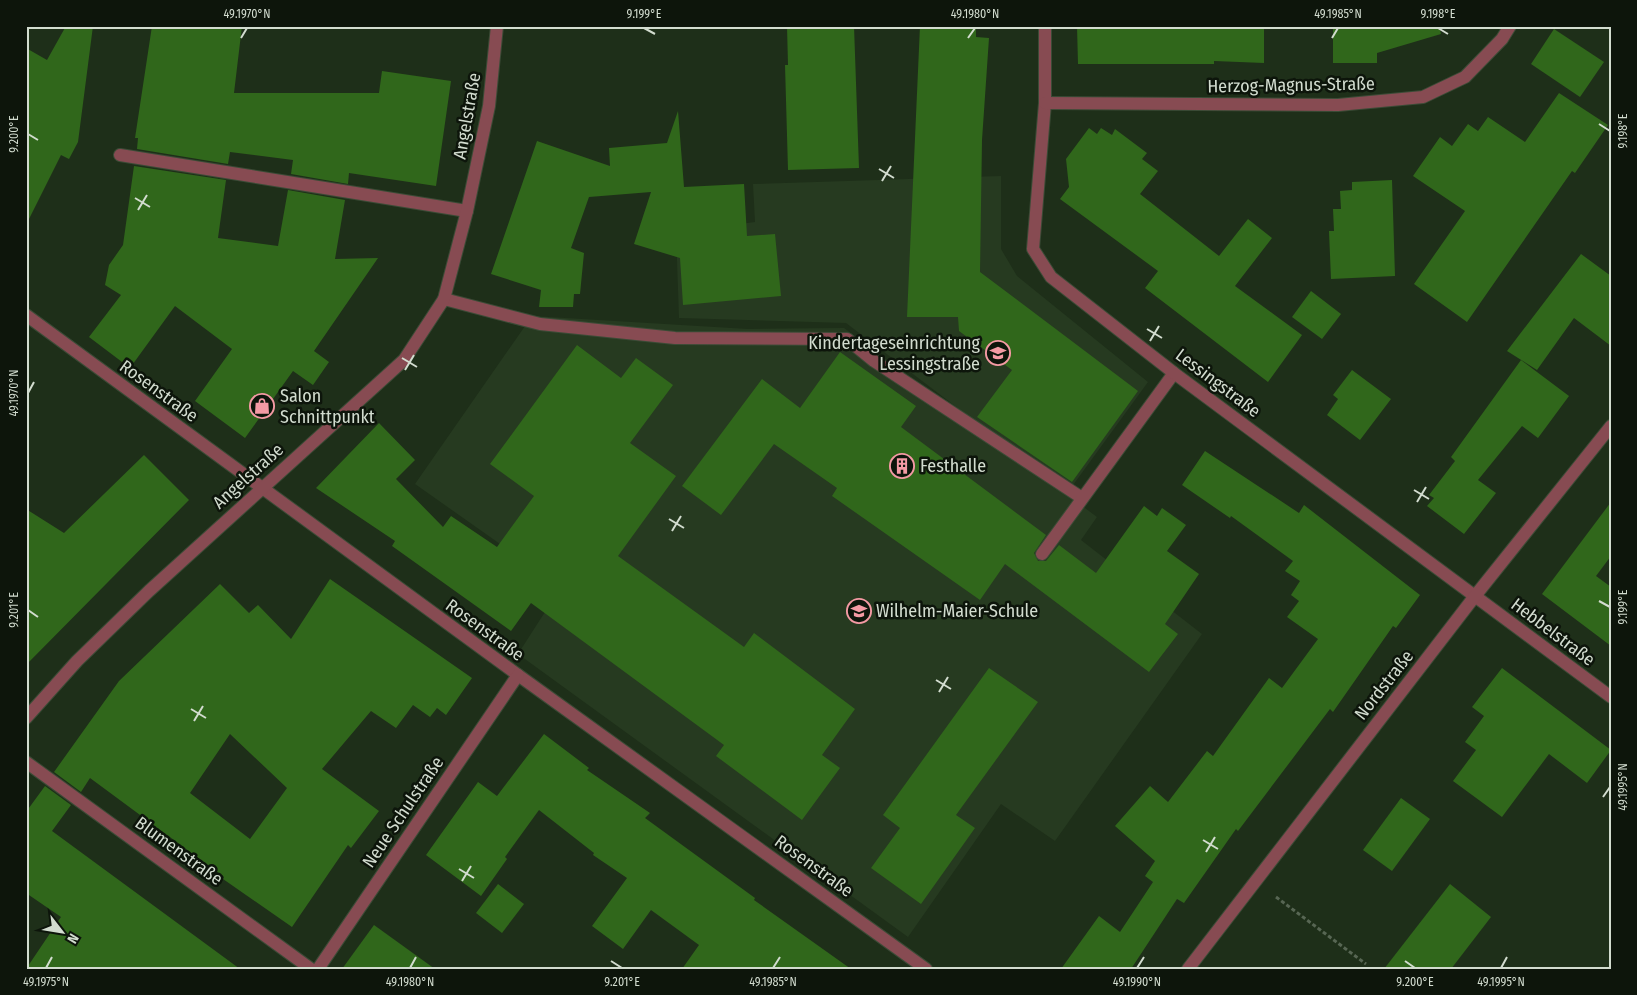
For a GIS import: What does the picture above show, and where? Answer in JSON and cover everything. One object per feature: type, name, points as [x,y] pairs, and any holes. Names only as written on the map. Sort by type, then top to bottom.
[{"type":"street","name":"Angelstraße","points":[[26,718],[77,661],[149,591],[261,487],[404,360],[444,299],[467,211],[489,106],[497,26]]},
{"type":"street","name":"Lessingstraße","points":[[1045,26],[1045,104],[1034,249],[1051,277],[1174,373],[1475,596]]},
{"type":"street","name":"Herzog-Magnus-Straße","points":[[1045,104],[1338,105],[1423,97],[1465,77],[1502,39],[1510,26]]},
{"type":"street","points":[[120,155],[467,211]]},
{"type":"street","points":[[444,299],[540,324],[655,336],[847,339],[874,361],[1082,498]]},
{"type":"street","name":"Rosenstraße","points":[[26,315],[518,675],[926,969]]},
{"type":"street","points":[[1042,554],[1174,373]]},
{"type":"street","name":"Nordstraße","points":[[1188,969],[1475,596],[1611,426]]},
{"type":"street","name":"Hebbelstraße","points":[[1475,596],[1611,697]]},
{"type":"street","name":"Neue Schulstraße","points":[[318,969],[518,675]]},
{"type":"street","name":"Blumenstraße","points":[[26,762],[311,969]]},
{"type":"path","points":[[1255,881],[1366,964]]},
{"type":"shaded area","name":"Kindertageseinrichtung Lessingstraße","points":[[1001,176],[1001,249],[1017,276],[1148,382],[1068,492],[846,323],[679,318],[676,232],[755,222],[753,184]]},
{"type":"shaded area","name":"Wilhelm-Maier-Schule","points":[[532,316],[748,329],[844,328],[1097,517],[1081,540],[1202,634],[1055,841],[1001,804],[908,937],[518,654],[561,587],[415,484]]},
{"type":"building","points":[[66,26],[93,26],[78,142],[69,159],[61,155],[26,225],[26,48],[47,60]]},
{"type":"building","points":[[152,26],[242,26],[234,93],[379,93],[382,71],[451,81],[436,186],[349,173],[348,184],[291,174],[293,160],[230,152],[228,164],[137,149],[138,138],[135,138]]},
{"type":"building","points":[[787,26],[854,26],[859,168],[788,170],[785,65],[788,65]]},
{"type":"building","points":[[920,26],[976,26],[976,37],[989,38],[982,140],[980,272],[1138,391],[1072,482],[977,417],[1012,370],[959,331],[958,317],[907,317]]},
{"type":"building","points":[[1077,26],[1264,26],[1264,63],[1214,61],[1214,64],[1078,64]]},
{"type":"building","points":[[1333,26],[1439,26],[1441,34],[1377,53],[1377,63],[1333,63]]},
{"type":"building","points":[[1554,29],[1604,62],[1580,97],[1531,64]]},
{"type":"building","points":[[1559,93],[1608,125],[1575,173],[1572,171],[1467,322],[1414,284],[1465,211],[1413,176],[1440,137],[1452,146],[1468,124],[1478,131],[1488,117],[1525,142]]},
{"type":"building","points":[[678,111],[684,187],[744,184],[747,236],[775,234],[781,296],[683,305],[680,258],[634,244],[651,192],[589,197],[571,248],[584,253],[580,294],[574,294],[573,307],[539,307],[541,290],[491,274],[537,141],[610,166],[609,148],[667,143]]},
{"type":"building","points":[[1089,128],[1097,134],[1101,128],[1112,135],[1115,129],[1147,153],[1142,159],[1158,171],[1140,194],[1219,256],[1248,219],[1272,238],[1235,286],[1302,335],[1268,382],[1145,288],[1158,271],[1060,199],[1069,187],[1066,159]]},
{"type":"building","points":[[134,166],[226,180],[218,238],[278,246],[288,190],[345,200],[335,259],[378,258],[314,351],[329,362],[313,385],[293,371],[245,438],[195,401],[232,349],[175,306],[130,368],[89,337],[121,295],[105,285],[109,265],[123,245]]},
{"type":"building","points":[[1392,180],[1395,276],[1331,279],[1329,231],[1334,231],[1333,209],[1341,209],[1340,191],[1352,190],[1352,182]]},
{"type":"building","points":[[1581,254],[1611,276],[1611,346],[1574,318],[1537,370],[1507,351]]},
{"type":"building","points":[[1311,291],[1341,314],[1322,339],[1292,317]]},
{"type":"building","points":[[577,345],[621,378],[636,358],[673,385],[630,443],[676,476],[618,556],[744,647],[754,633],[855,709],[822,755],[840,768],[802,820],[716,756],[724,745],[531,603],[511,631],[392,546],[395,541],[316,488],[379,423],[415,460],[396,479],[443,527],[451,516],[497,547],[534,496],[490,464]]},
{"type":"building","points":[[840,352],[916,406],[901,427],[1046,535],[1034,553],[1038,561],[1046,561],[1059,545],[1096,573],[1144,506],[1157,516],[1162,508],[1186,525],[1167,551],[1199,574],[1165,624],[1178,634],[1149,672],[1005,564],[980,600],[832,496],[837,488],[774,444],[721,515],[682,486],[762,379],[800,408]]},
{"type":"building","points":[[1521,360],[1569,396],[1538,438],[1522,426],[1478,480],[1496,493],[1464,534],[1427,506],[1434,498],[1429,495],[1455,461],[1451,457]]},
{"type":"building","points":[[1352,370],[1391,399],[1360,440],[1327,415],[1338,399],[1333,395]]},
{"type":"building","points":[[1205,451],[1299,513],[1304,505],[1420,595],[1396,628],[1393,626],[1333,712],[1330,709],[1238,831],[1236,829],[1184,903],[1177,899],[1131,969],[1061,969],[1099,916],[1120,932],[1153,882],[1145,876],[1155,861],[1115,826],[1150,786],[1168,802],[1207,751],[1213,756],[1269,678],[1282,688],[1318,639],[1287,617],[1299,601],[1291,595],[1300,581],[1285,571],[1293,561],[1231,516],[1230,518],[1182,485]]},
{"type":"building","points":[[144,455],[189,500],[26,665],[26,509],[64,533]]},
{"type":"building","points":[[1611,502],[1611,556],[1596,576],[1611,587],[1611,646],[1542,594]]},
{"type":"building","points":[[330,579],[472,678],[446,715],[437,708],[430,717],[413,705],[396,728],[371,711],[322,769],[379,811],[351,848],[348,845],[292,927],[223,879],[224,877],[90,778],[81,792],[54,772],[119,681],[220,584],[249,613],[258,605],[291,639]],"holes":[[[230,734],[287,788],[250,839],[190,793]]]},
{"type":"building","points":[[989,668],[1038,702],[956,815],[975,828],[921,904],[871,868],[900,828],[883,815]]},
{"type":"building","points":[[1502,668],[1611,750],[1587,783],[1549,754],[1502,817],[1453,781],[1476,750],[1465,742],[1484,716],[1472,707]]},
{"type":"building","points":[[544,734],[589,768],[587,770],[650,813],[645,818],[755,898],[754,900],[851,969],[682,969],[699,945],[651,910],[623,949],[592,926],[627,878],[593,855],[594,853],[539,810],[505,857],[507,859],[481,896],[426,855],[478,782],[497,796]]},
{"type":"building","points":[[45,786],[71,805],[52,831],[240,969],[26,969],[61,917],[26,893],[26,812]]},
{"type":"building","points":[[1401,798],[1430,819],[1392,871],[1363,850]]},
{"type":"building","points":[[498,884],[524,904],[502,933],[476,913]]},
{"type":"building","points":[[1450,884],[1491,917],[1451,969],[1384,969]]},
{"type":"building","points":[[374,925],[435,969],[342,969]]},
{"type":"place","name":"Kindertageseinrichtung Lessingstraße","points":[[998,353]]},
{"type":"place","name":"Salon Schnittpunkt","points":[[262,406]]},
{"type":"place","name":"Festhalle","points":[[902,466]]},
{"type":"place","name":"Wilhelm-Maier-Schule","points":[[859,611]]}]
